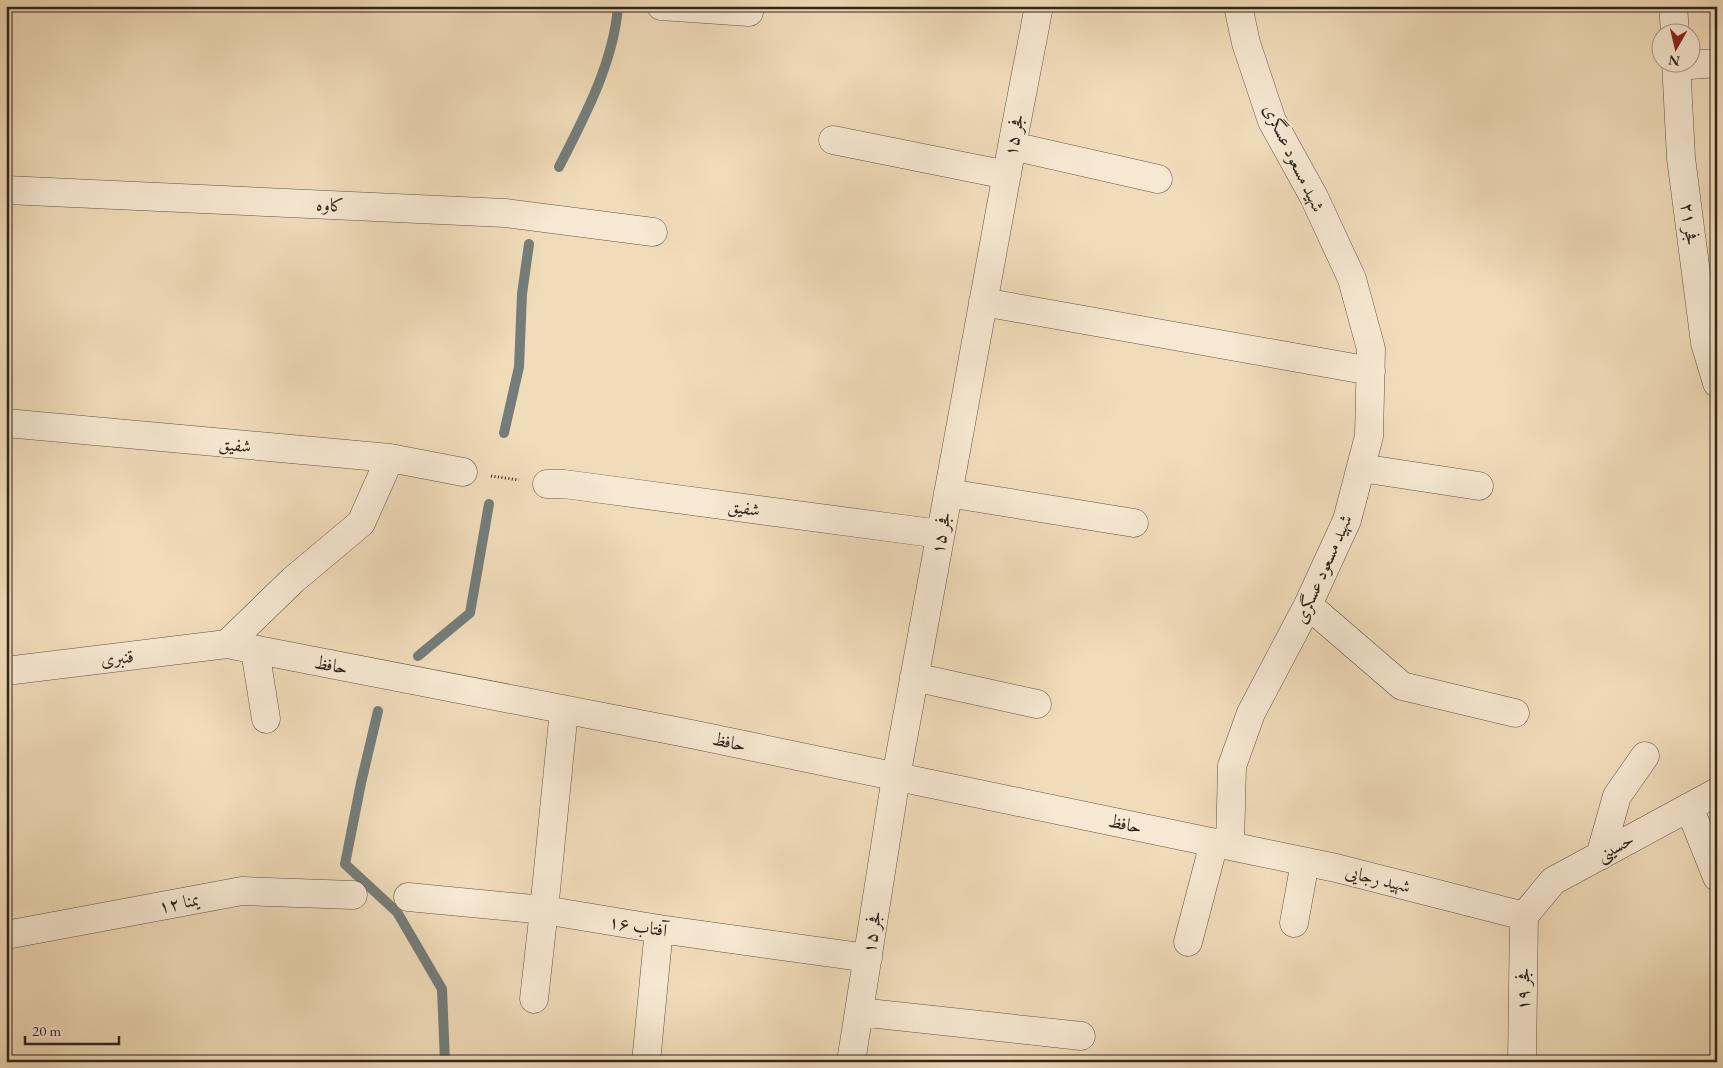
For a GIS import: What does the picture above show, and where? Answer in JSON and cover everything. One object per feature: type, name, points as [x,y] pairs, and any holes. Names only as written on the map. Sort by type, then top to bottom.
[{"type":"street","points":[[661,6],[749,12]]},
{"type":"street","name":"فجر ۱۵","points":[[851,1062],[896,777],[1039,6]]},
{"type":"street","name":"شهید مسعود عسگری","points":[[1188,942],[1222,844],[1232,766],[1251,713],[1308,605],[1347,520],[1369,436],[1371,349],[1352,278],[1314,197],[1272,121],[1246,43],[1238,6]]},
{"type":"street","points":[[1673,6],[1674,22]]},
{"type":"street","points":[[1700,63],[1717,62]]},
{"type":"street","name":"فجر ۲۱","points":[[1676,72],[1681,158],[1705,253],[1705,343],[1717,384]]},
{"type":"street","points":[[832,140],[1007,175]]},
{"type":"street","points":[[1012,146],[1158,179]]},
{"type":"street","name":"کاوه","points":[[6,190],[505,213],[653,232]]},
{"type":"street","points":[[983,302],[1371,371]]},
{"type":"street","name":"شفیق","points":[[6,423],[390,458],[464,472]]},
{"type":"street","points":[[227,644],[294,580],[361,523],[390,458]]},
{"type":"street","points":[[1361,468],[1479,486]]},
{"type":"street","name":"شفیق","points":[[547,484],[564,484],[940,534]]},
{"type":"street","points":[[948,493],[1134,523]]},
{"type":"street","points":[[1308,605],[1402,686],[1515,713]]},
{"type":"street","name":"حافظ","points":[[227,644],[564,710],[1222,844]]},
{"type":"street","name":"قنبری","points":[[6,671],[227,644]]},
{"type":"street","points":[[255,650],[266,719]]},
{"type":"street","points":[[914,677],[1037,704]]},
{"type":"street","points":[[534,999],[564,710]]},
{"type":"street","points":[[1600,856],[1617,796],[1645,756]]},
{"type":"street","name":"حسینی","points":[[1524,916],[1553,881],[1717,792]]},
{"type":"street","points":[[1688,807],[1717,877]]},
{"type":"street","name":"شهید رجایی","points":[[1222,844],[1305,862],[1524,916]]},
{"type":"street","points":[[1294,923],[1305,862]]},
{"type":"street","name":"یمنا ۱۲","points":[[6,935],[242,891],[353,896]]},
{"type":"street","name":"آفتاب ۱۶","points":[[408,897],[544,910],[659,929],[868,958]]},
{"type":"street","name":"فجر ۱۹","points":[[1522,1062],[1524,916]]},
{"type":"street","points":[[646,1062],[659,929]]},
{"type":"street","points":[[859,1012],[1081,1036]]},
{"type":"path","points":[[464,472],[547,484]]},
{"type":"waterway","points":[[559,167],[588,109],[604,69],[611,48],[618,6]]},
{"type":"waterway","points":[[504,433],[519,367],[522,294],[529,244]]},
{"type":"waterway","points":[[418,656],[470,613],[489,504]]},
{"type":"waterway","points":[[378,711],[345,864],[397,912],[442,989],[445,1062]]}]
